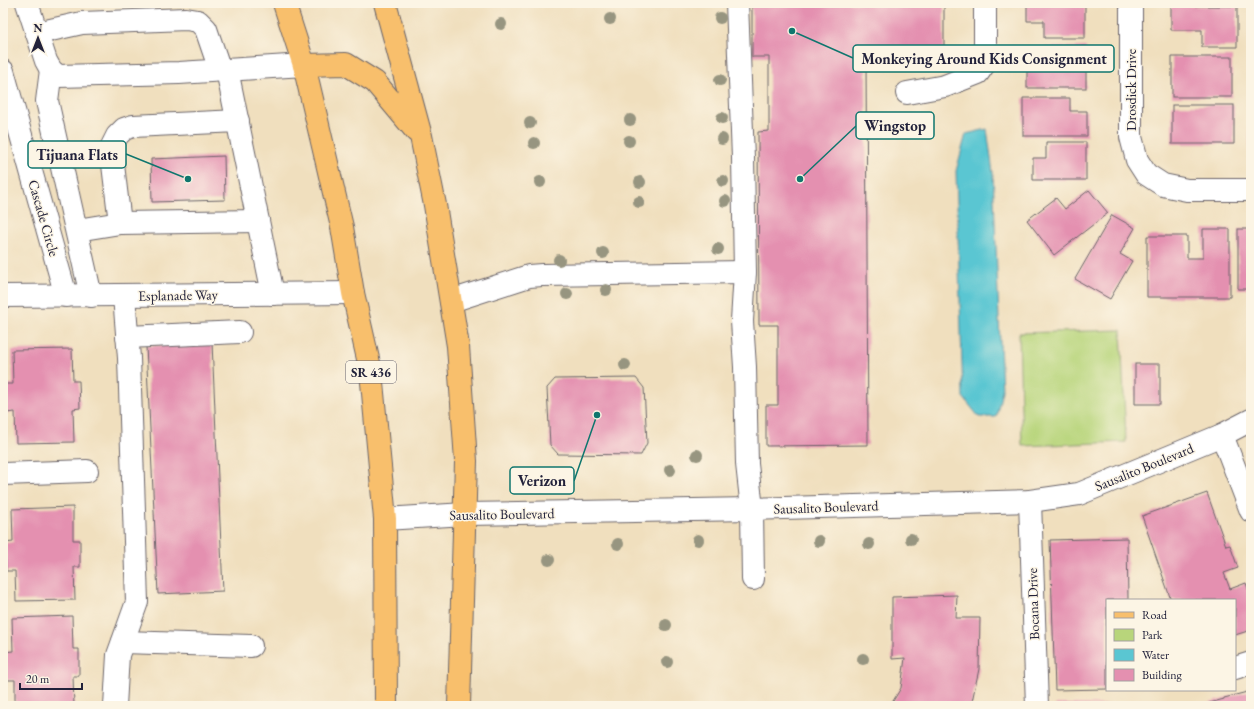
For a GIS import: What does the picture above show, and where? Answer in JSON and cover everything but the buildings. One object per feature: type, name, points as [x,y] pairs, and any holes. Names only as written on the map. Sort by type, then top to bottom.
[{"type":"main road","name":"SR 436","points":[[284,3],[304,65],[342,227],[352,293],[371,372],[385,519],[386,706]]},
{"type":"main road","points":[[385,3],[421,136],[435,204],[458,346],[466,453],[459,706]]},
{"type":"main road","points":[[304,65],[346,64],[374,82],[421,136]]},
{"type":"street","points":[[27,3],[46,61],[51,70],[58,76],[179,73],[304,65]]},
{"type":"street","points":[[737,3],[742,128],[744,272],[742,321],[746,367],[747,464],[752,509],[753,579]]},
{"type":"street","points":[[907,93],[945,86],[978,73],[984,63],[985,3]]},
{"type":"street","name":"Drosdick Drive","points":[[1131,3],[1131,137],[1138,160],[1146,174],[1163,185],[1187,190],[1251,190]]},
{"type":"street","points":[[37,33],[82,23],[186,19],[198,22],[206,29],[224,70],[238,121],[273,294]]},
{"type":"street","points":[[51,70],[47,101],[92,296]]},
{"type":"street","name":"Cascade Circle","points":[[3,71],[6,96],[66,296]]},
{"type":"street","points":[[120,223],[111,148],[117,136],[124,129],[133,126],[238,121]]},
{"type":"street","points":[[76,230],[120,223],[258,222]]},
{"type":"street","points":[[450,301],[529,276],[744,272]]},
{"type":"street","name":"Esplanade Way","points":[[3,296],[352,293]]},
{"type":"street","points":[[115,706],[118,655],[137,602],[129,358],[124,296]]},
{"type":"street","points":[[127,337],[240,332]]},
{"type":"street","name":"Sausalito Boulevard","points":[[385,519],[465,514],[752,509],[1030,501],[1079,494],[1222,435],[1251,420]]},
{"type":"street","points":[[1222,435],[1251,511]]},
{"type":"street","points":[[3,474],[87,471]]},
{"type":"street","name":"Bocana Drive","points":[[1030,501],[1036,706]]},
{"type":"street","points":[[123,642],[251,646]]},
{"type":"street","points":[[1236,668],[1251,662]]},
{"type":"green space","points":[[1121,330],[1126,442],[1022,446],[1019,333]]},
{"type":"water","points":[[987,129],[993,173],[1002,391],[996,417],[979,417],[963,397],[956,171],[966,134]]},
{"type":"place","name":"Monkeying Around Kids Consignment","points":[[792,31]]},
{"type":"place","name":"Tijuana Flats","points":[[188,179]]},
{"type":"place","name":"Wingstop","points":[[800,179]]},
{"type":"place","name":"Verizon","points":[[597,415]]}]
